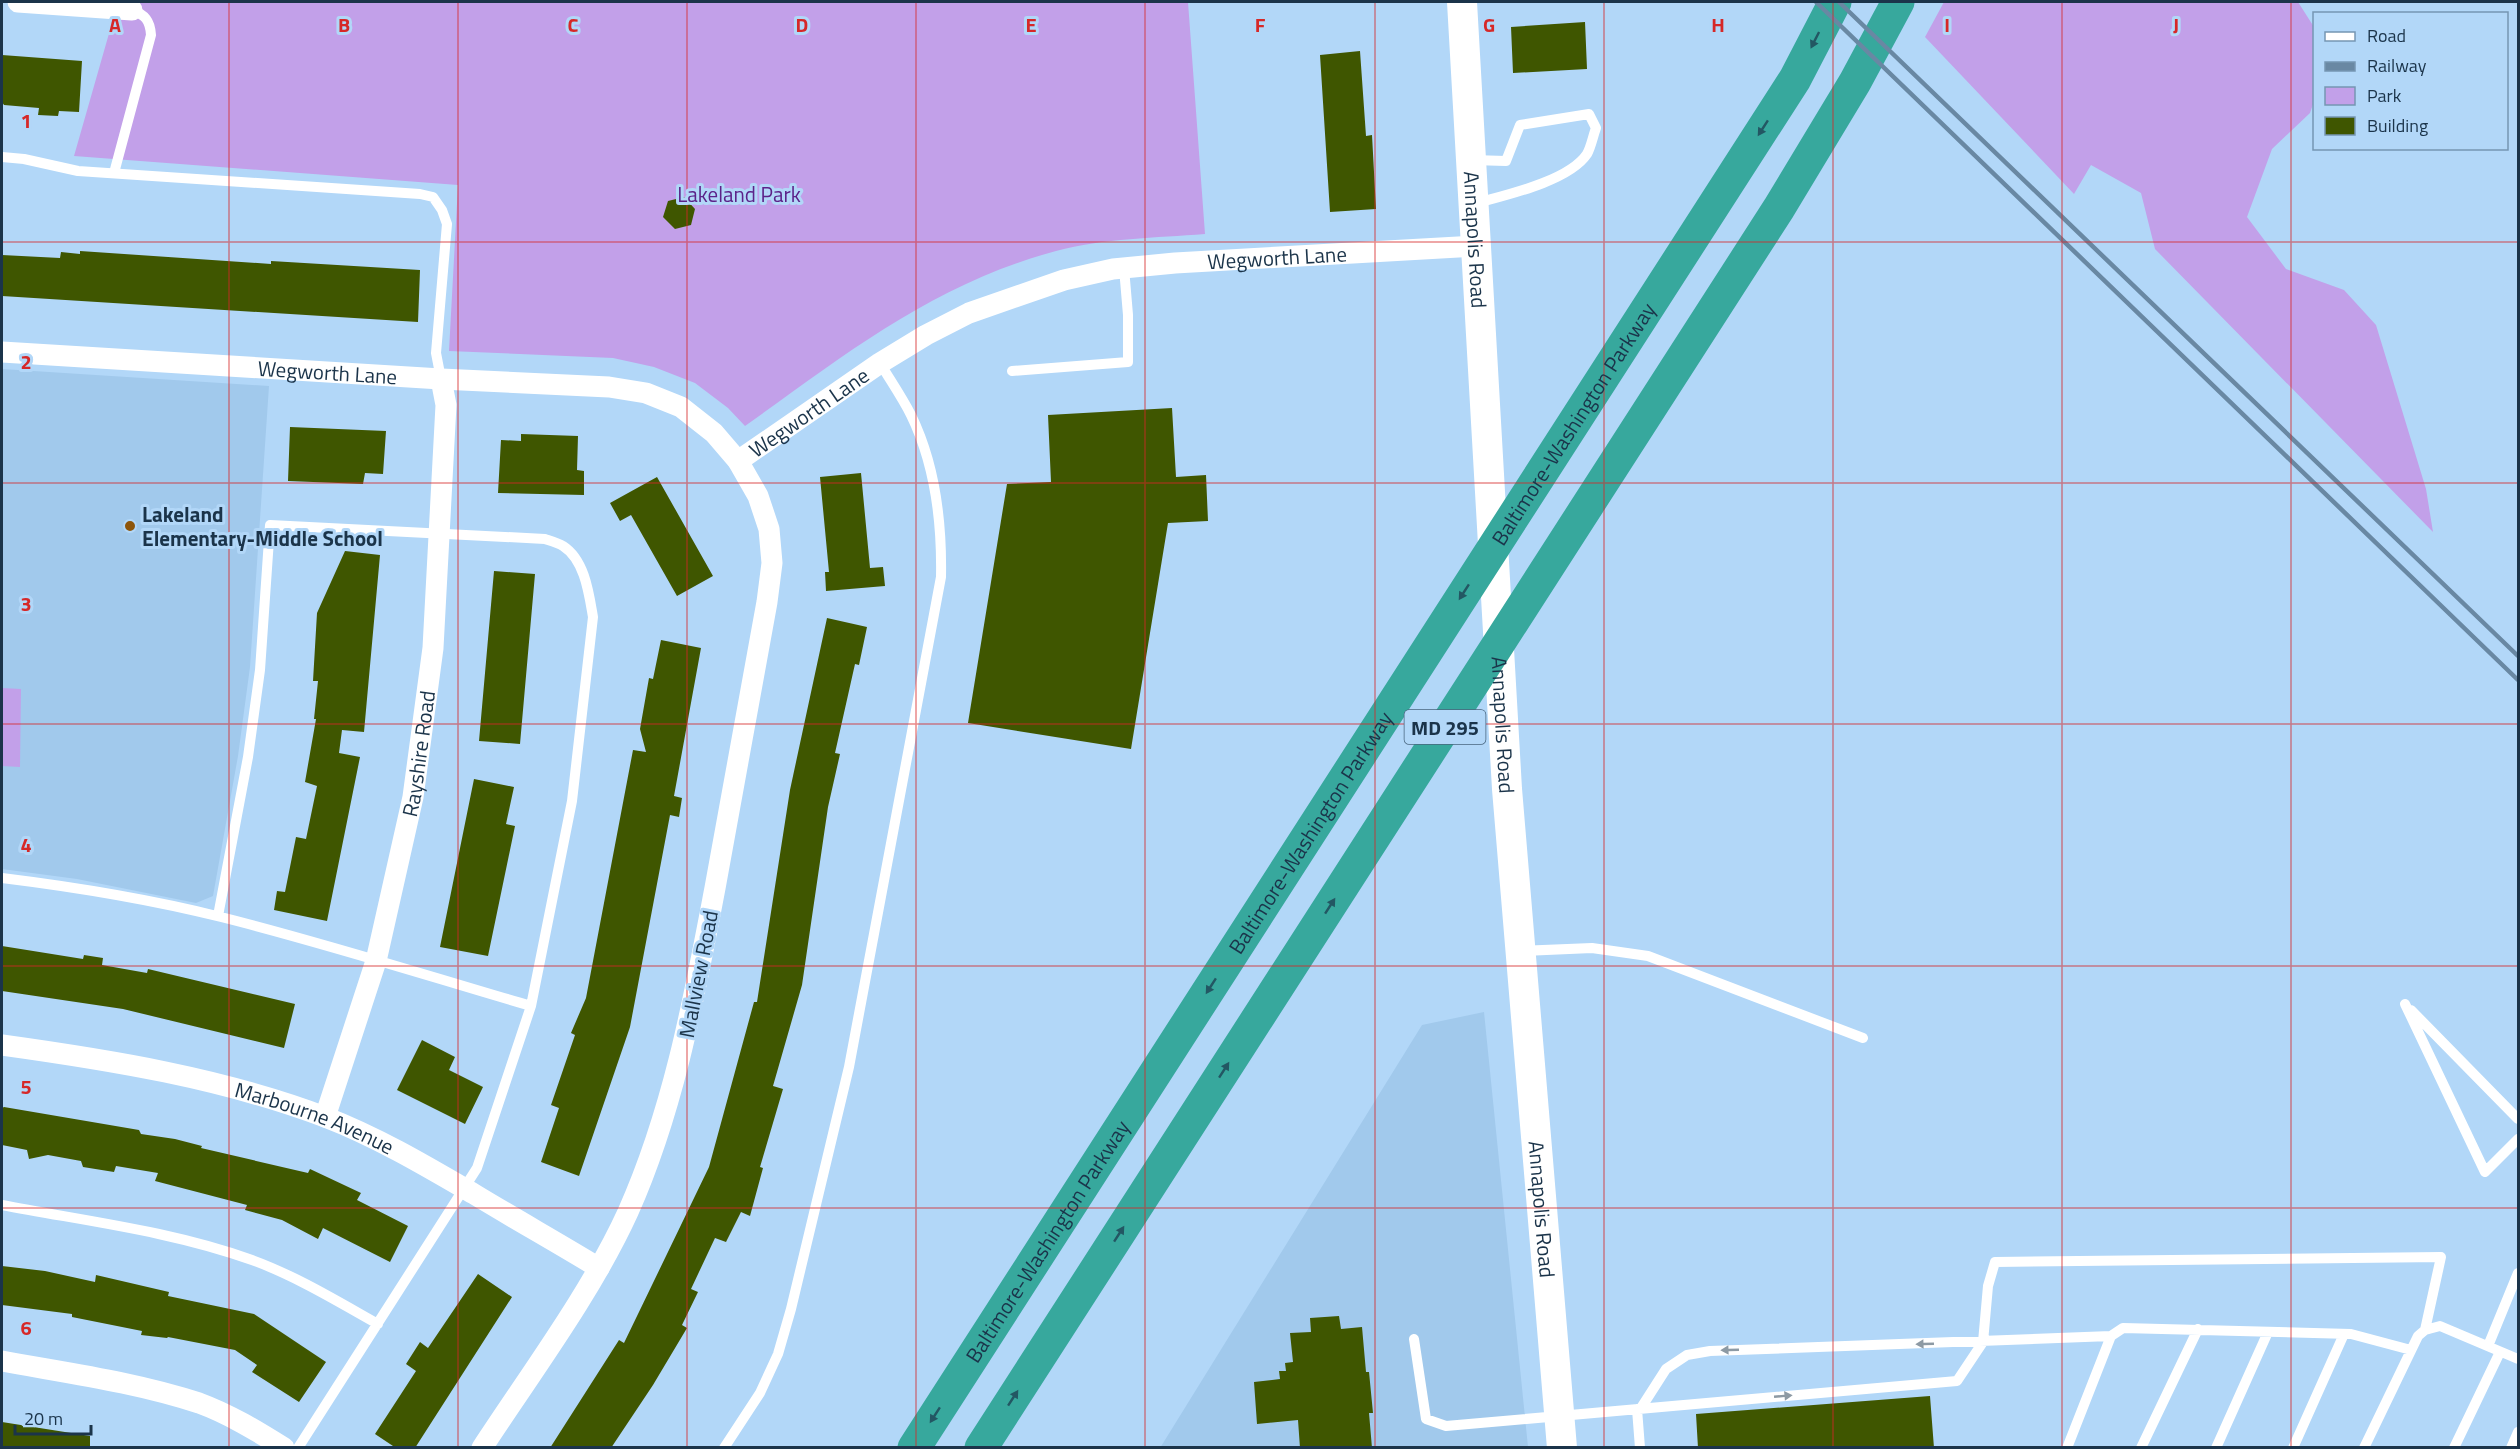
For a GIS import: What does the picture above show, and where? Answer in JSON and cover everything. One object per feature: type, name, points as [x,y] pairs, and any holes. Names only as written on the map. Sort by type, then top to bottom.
[{"type":"highway","name":"Baltimore-Washington Parkway","points":[[914,1448],[1795,79],[1835,2]]},
{"type":"highway","name":"MD 295","points":[[981,1448],[1784,199],[1855,82],[1898,2]]},
{"type":"main road","name":"Annapolis Road","points":[[1462,2],[1507,789],[1562,1448]]},
{"type":"street","points":[[18,2],[132,10]]},
{"type":"street","name":"Wegworth Lane","points":[[2,352],[609,387],[646,393],[681,407],[714,433],[738,462],[880,363],[969,313],[1064,280],[1124,268],[1476,246]]},
{"type":"street","name":"Rayshire Road","points":[[325,1117],[376,961],[413,797],[433,648],[446,405],[441,379]]},
{"type":"street","name":"Mallview Road","points":[[482,1448],[599,1268],[628,1212],[654,1147],[676,1078],[693,1002],[767,602],[772,563],[769,529],[758,496],[738,462]]},
{"type":"street","name":"Marbourne Avenue","points":[[2,1045],[62,1053],[164,1072],[248,1093],[325,1117],[391,1147],[599,1268]]},
{"type":"street","points":[[2,1361],[143,1387],[200,1404],[250,1427],[284,1448]]},
{"type":"lane","points":[[114,173],[151,35],[148,21],[143,14],[132,10]]},
{"type":"lane","points":[[1471,160],[1506,161],[1520,125],[1589,114],[1596,128],[1586,155],[1564,172],[1537,187],[1474,204]]},
{"type":"lane","points":[[2,157],[24,159],[78,171],[420,194],[433,197],[442,210],[447,224],[436,353],[441,379]]},
{"type":"lane","points":[[1012,371],[1128,362],[1128,315],[1124,268]]},
{"type":"lane","points":[[724,1448],[760,1393],[778,1354],[791,1309],[849,1067],[941,577],[942,533],[926,456],[911,416],[880,363]]},
{"type":"lane","points":[[218,916],[248,757],[261,670],[270,525],[545,539],[565,547],[578,562],[588,588],[592,617],[572,801],[531,1006],[477,1168],[298,1448]]},
{"type":"lane","points":[[2,878],[74,887],[218,916],[531,1006]]},
{"type":"lane","points":[[1521,951],[1592,948],[1647,956],[1863,1038]]},
{"type":"lane","points":[[2518,1119],[2405,1005],[2485,1172],[2518,1139]]},
{"type":"lane","points":[[2,1204],[191,1241],[253,1260],[300,1281],[378,1324]]},
{"type":"lane","points":[[1414,1338],[1426,1419],[1446,1426],[1957,1381],[1983,1342],[1988,1286],[1995,1262],[2441,1257],[2425,1330]]},
{"type":"lane","points":[[2488,1346],[2518,1273]]},
{"type":"lane","points":[[2364,1448],[2418,1336],[2425,1330],[2440,1326],[2518,1359]]},
{"type":"lane","points":[[1640,1448],[1639,1409],[1666,1369],[1687,1355],[1710,1351],[2111,1336],[2123,1328],[2343,1334],[2411,1350]]},
{"type":"lane","points":[[2141,1448],[2198,1329]]},
{"type":"lane","points":[[2216,1448],[2268,1332]]},
{"type":"lane","points":[[2293,1448],[2343,1334]]},
{"type":"lane","points":[[2067,1448],[2111,1336]]},
{"type":"lane","points":[[2454,1448],[2500,1352]]},
{"type":"lane","points":[[2511,1448],[2518,1432]]},
{"type":"shaded area","name":"Lakeland Elementary-Middle School","points":[[2,369],[269,386],[250,667],[238,756],[213,896],[196,903],[77,879],[2,869]]},
{"type":"shaded area","points":[[1484,1012],[1528,1447],[1160,1448],[1422,1025]]},
{"type":"green space","name":"Lakeland Park","points":[[118,2],[1188,2],[1205,234],[1093,243],[1056,251],[1011,265],[970,282],[892,324],[745,426],[728,408],[695,383],[654,367],[613,358],[449,351],[458,185],[74,156]]},
{"type":"green space","points":[[1944,2],[2298,2],[2313,25],[2313,104],[2310,113],[2272,149],[2247,217],[2286,269],[2344,290],[2376,325],[2426,489],[2433,532],[2155,249],[2141,193],[2091,165],[2074,194],[1925,37]]},
{"type":"green space","points":[[2,688],[21,689],[20,767],[2,766]]},
{"type":"building","points":[[1585,22],[1587,69],[1513,73],[1511,27]]},
{"type":"building","points":[[1360,51],[1366,136],[1372,135],[1376,209],[1330,212],[1320,55]]},
{"type":"building","points":[[2,55],[82,61],[79,112],[59,111],[58,116],[38,115],[39,108],[4,105],[2,102]]},
{"type":"building","points":[[684,197],[695,209],[691,225],[675,229],[663,217],[668,201]]},
{"type":"building","points":[[80,251],[271,264],[271,261],[420,270],[418,322],[2,296],[2,255],[60,258],[61,252],[80,254]]},
{"type":"building","points":[[1172,408],[1176,477],[1206,475],[1208,521],[1168,523],[1131,749],[968,723],[1007,484],[1051,482],[1048,415]]},
{"type":"building","points":[[290,427],[386,431],[383,474],[365,473],[363,484],[288,481]]},
{"type":"building","points":[[521,434],[578,436],[577,470],[584,471],[584,495],[498,493],[501,440],[521,441]]},
{"type":"building","points":[[861,473],[870,568],[883,567],[885,586],[826,591],[825,572],[829,572],[820,477]]},
{"type":"building","points":[[657,477],[713,576],[677,596],[631,515],[620,521],[610,503]]},
{"type":"building","points":[[345,551],[380,555],[364,732],[342,730],[339,753],[360,757],[327,921],[274,910],[277,891],[285,892],[296,837],[306,839],[317,786],[305,782],[316,719],[314,719],[318,681],[313,681],[317,613]]},
{"type":"building","points":[[494,571],[535,574],[520,744],[479,741]]},
{"type":"building","points":[[827,618],[867,627],[859,665],[855,664],[835,753],[840,754],[828,807],[802,985],[773,1086],[783,1089],[760,1167],[763,1168],[750,1216],[741,1212],[726,1242],[715,1238],[691,1289],[698,1292],[682,1325],[687,1328],[611,1448],[550,1448],[619,1340],[624,1343],[709,1167],[754,1002],[757,1002],[790,790]]},
{"type":"building","points":[[661,640],[701,648],[674,796],[682,798],[679,817],[670,815],[630,1027],[579,1176],[541,1162],[559,1108],[551,1105],[575,1035],[571,1033],[586,998],[633,750],[646,752],[640,729],[649,678],[653,679]]},
{"type":"building","points":[[474,779],[514,787],[506,824],[515,826],[488,956],[440,947]]},
{"type":"building","points":[[2,946],[83,959],[84,955],[103,958],[102,965],[147,973],[148,969],[295,1004],[284,1048],[123,1009],[2,991]]},
{"type":"building","points":[[422,1040],[455,1057],[449,1070],[483,1087],[465,1124],[397,1090]]},
{"type":"building","points":[[2,1108],[139,1130],[141,1134],[175,1139],[202,1146],[201,1148],[308,1173],[310,1169],[361,1193],[357,1200],[408,1226],[390,1262],[323,1228],[318,1239],[282,1220],[245,1210],[247,1205],[155,1181],[158,1173],[116,1166],[114,1172],[83,1167],[81,1161],[48,1155],[29,1159],[27,1150],[2,1145]]},
{"type":"building","points":[[2,1266],[45,1271],[95,1282],[96,1275],[169,1292],[168,1296],[254,1314],[326,1362],[299,1402],[252,1372],[257,1365],[235,1350],[168,1337],[141,1335],[142,1331],[72,1317],[72,1314],[2,1305]]},
{"type":"building","points":[[478,1274],[512,1297],[415,1448],[396,1448],[375,1434],[416,1371],[406,1364],[420,1342],[428,1348]]},
{"type":"building","points":[[1339,1316],[1341,1329],[1362,1327],[1373,1413],[1369,1413],[1372,1448],[1300,1448],[1298,1420],[1257,1424],[1254,1382],[1280,1379],[1279,1371],[1286,1371],[1285,1363],[1293,1362],[1290,1333],[1311,1332],[1310,1318]]},
{"type":"building","points":[[1930,1396],[1934,1448],[1698,1448],[1696,1414]]},
{"type":"building","points":[[2,1422],[90,1436],[90,1448],[2,1448]]},
{"type":"railway","points":[[1816,2],[2518,680]]},
{"type":"railway","points":[[1839,2],[2518,656]]},
{"type":"place","name":"Lakeland Elementary-Middle School","points":[[130,526]]}]
